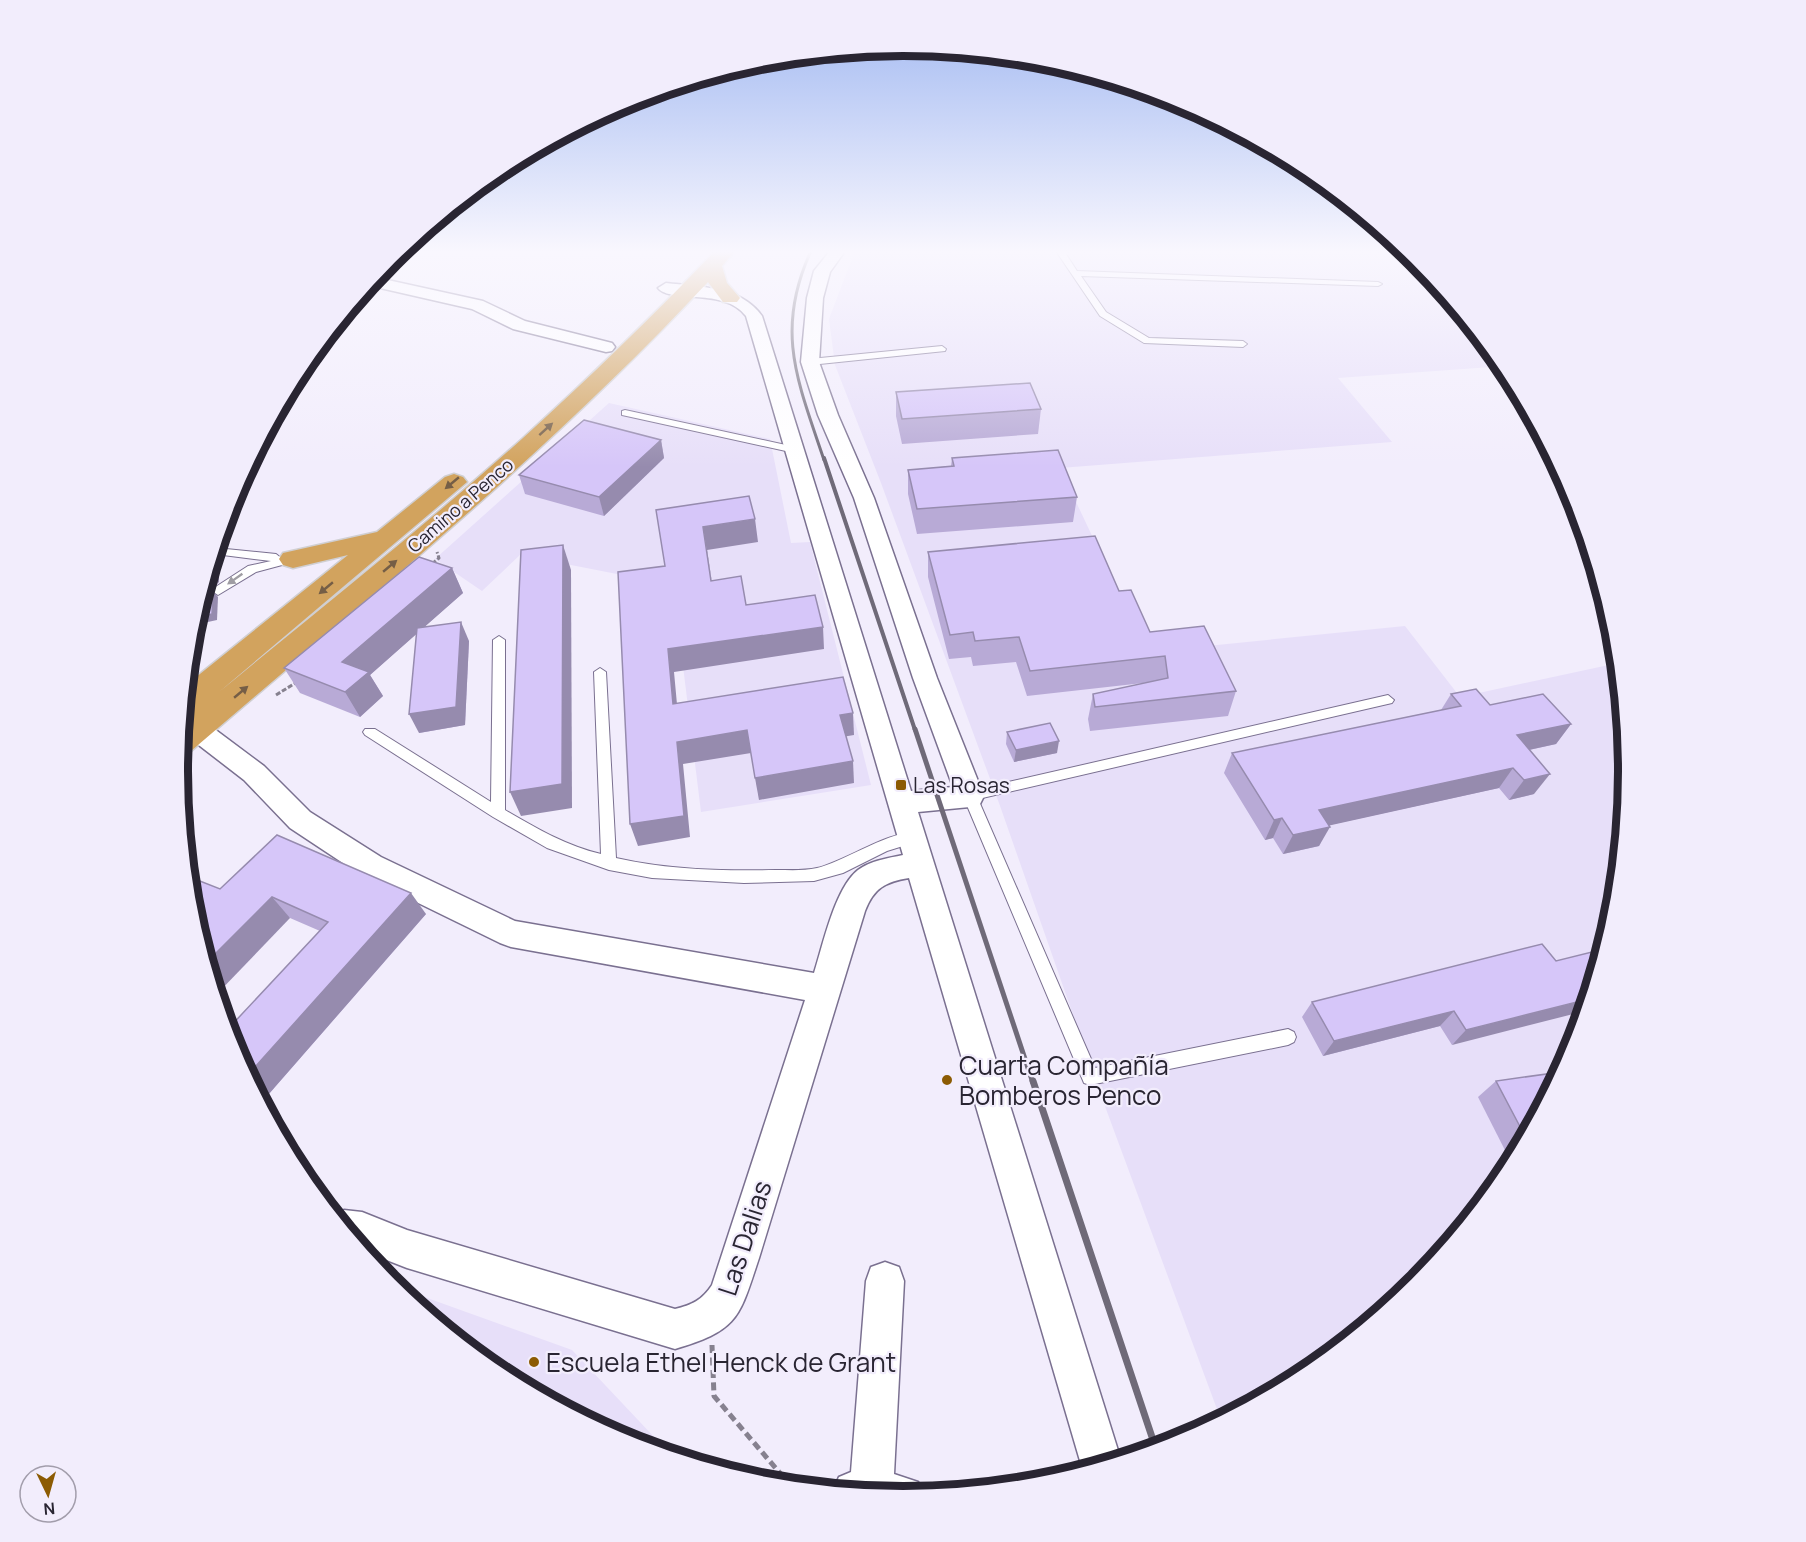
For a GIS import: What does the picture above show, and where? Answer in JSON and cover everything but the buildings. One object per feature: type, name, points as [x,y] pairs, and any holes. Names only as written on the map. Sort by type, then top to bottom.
[{"type":"highway","name":"Camino a Penco","points":[[189,723],[387,537],[513,431],[630,323]]},
{"type":"highway","name":"Camino a Penco","points":[[189,724],[502,469],[657,323]]},
{"type":"highway","points":[[293,559],[387,537]]},
{"type":"street","points":[[515,323],[606,347]]},
{"type":"street","points":[[756,323],[1100,1459]]},
{"type":"street","points":[[813,323],[810,362],[828,415],[864,498],[925,678],[970,796],[900,803]]},
{"type":"street","points":[[189,728],[254,773],[300,820],[371,866],[511,934],[825,988]]},
{"type":"street","name":"Las Dalias","points":[[354,1230],[407,1249],[675,1329],[701,1323],[722,1309],[843,929],[861,885],[874,873],[915,851]]},
{"type":"street","points":[[876,1485],[885,1281]]},
{"type":"lane","points":[[1118,323],[1147,341],[1243,344]]},
{"type":"lane","points":[[810,362],[942,349]]},
{"type":"lane","points":[[625,413],[795,450]]},
{"type":"lane","points":[[222,552],[293,559]]},
{"type":"lane","points":[[218,591],[252,569],[293,559]]},
{"type":"lane","points":[[498,813],[499,640]]},
{"type":"lane","points":[[600,672],[609,864]]},
{"type":"lane","points":[[1288,1037],[1090,1077],[970,796],[1388,700]]},
{"type":"lane","points":[[370,732],[498,813],[552,844],[609,864],[652,872],[697,876],[814,875],[838,869],[883,846],[915,851]]},
{"type":"path","points":[[711,1316],[714,1396],[782,1476]]},
{"type":"shaded area","points":[[830,323],[1461,323],[1494,367],[1338,378],[1392,442],[1060,468],[1147,652],[1405,626],[1460,697],[1610,665],[1617,724],[1618,771],[1617,818],[1605,911],[1581,1001],[1545,1087],[1523,1129],[1471,1207],[1409,1277],[1339,1339],[1261,1391],[1218,1413],[1106,1109],[999,803],[835,365]]},
{"type":"shaded area","points":[[609,403],[770,439],[791,543],[810,542],[871,785],[701,812],[673,585],[520,555],[482,591],[435,559]]},
{"type":"shaded area","name":"Escuela Ethel Henck de Grant","points":[[414,1293],[572,1350],[664,1445],[587,1413],[545,1391],[467,1339]]},
{"type":"railway","points":[[793,323],[794,356],[799,381],[824,460]]},
{"type":"railway","points":[[824,458],[915,730]]},
{"type":"railway","points":[[915,729],[1033,1083]]},
{"type":"railway","points":[[1033,1081],[1153,1441]]},
{"type":"place","name":"Las Rosas","points":[[901,785]]},
{"type":"place","name":"Cuarta Compañía Bomberos Penco","points":[[947,1080]]},
{"type":"place","name":"Escuela Ethel Henck de Grant","points":[[534,1362]]}]
